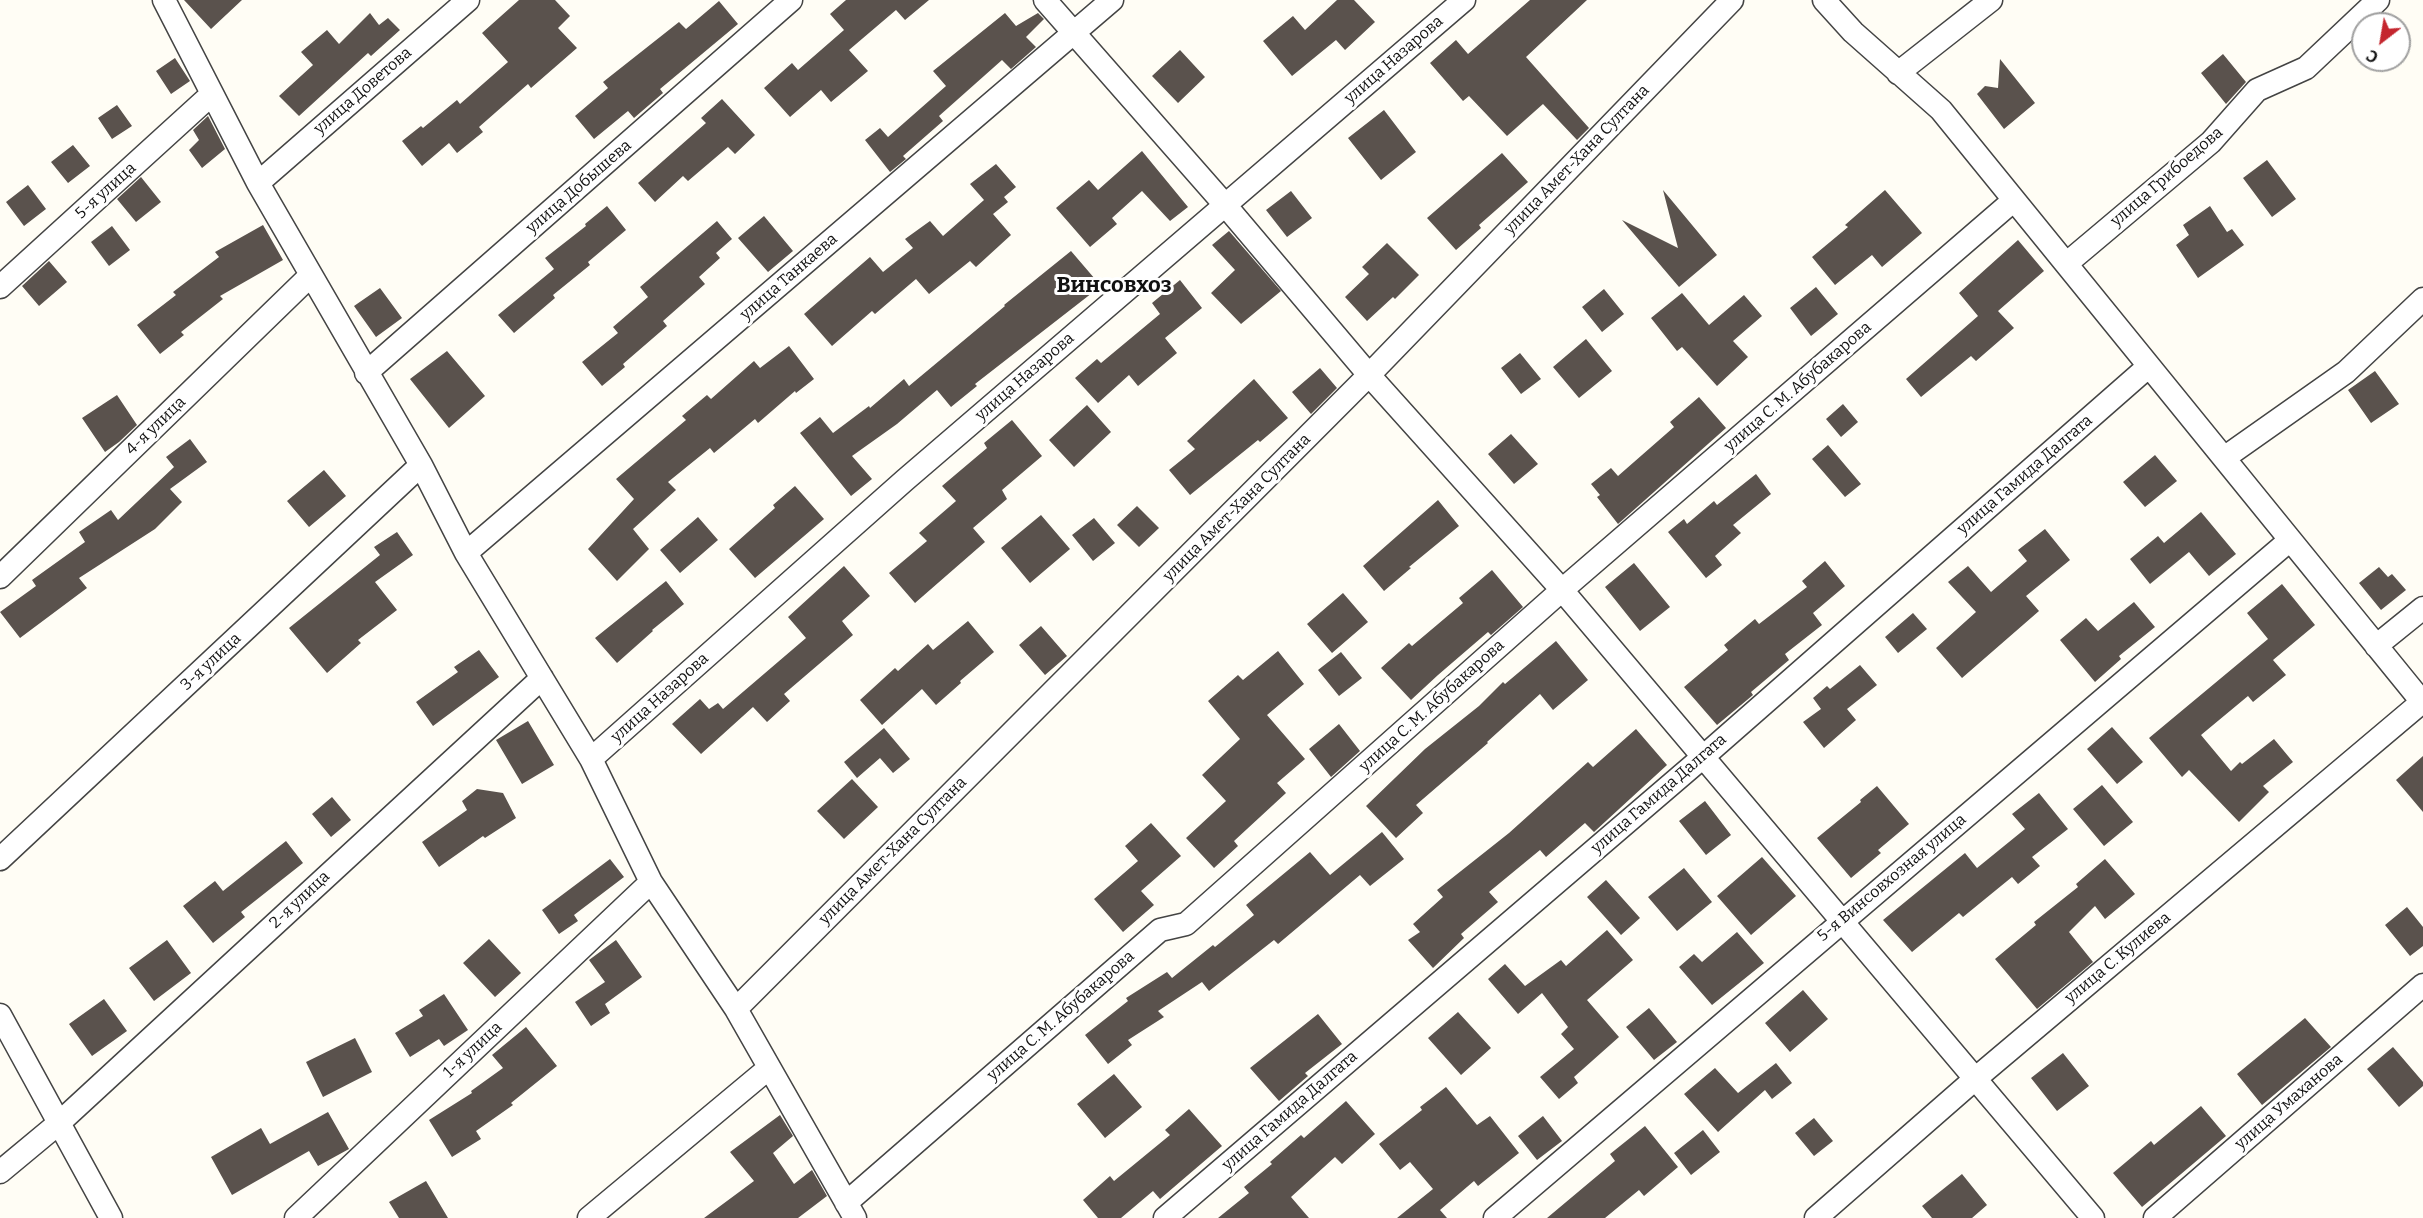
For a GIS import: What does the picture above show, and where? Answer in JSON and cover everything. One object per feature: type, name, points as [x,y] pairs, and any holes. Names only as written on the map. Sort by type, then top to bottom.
[{"type":"street","points":[[164,0],[258,183],[421,465],[466,553],[591,759],[651,882],[736,1009],[850,1211]]},
{"type":"street","name":"улица Доветова","points":[[258,183],[468,0]]},
{"type":"street","name":"улица Добышева","points":[[366,373],[791,0]]},
{"type":"street","points":[[1045,0],[1226,206],[1370,375],[1562,590],[2093,1218]]},
{"type":"street","name":"улица Танкаева","points":[[466,553],[1112,0]]},
{"type":"street","name":"улица Назарова","points":[[591,759],[905,480],[1464,0]]},
{"type":"street","name":"улица Амет-Хана Султана","points":[[736,1009],[1370,375],[1732,0]]},
{"type":"street","points":[[1824,0],[1852,32],[1941,110],[2422,703]]},
{"type":"street","points":[[1898,73],[1990,0]]},
{"type":"street","name":"улица Грибоедова","points":[[2066,264],[2211,142],[2257,90],[2306,68],[2378,0]]},
{"type":"street","name":"5-я улица","points":[[0,287],[212,94]]},
{"type":"street","name":"улица С. М. Абубакарова","points":[[850,1211],[1160,930],[1186,924],[1562,590],[2014,200]]},
{"type":"street","name":"4-я улица","points":[[0,577],[311,275]]},
{"type":"street","points":[[2224,458],[2346,372],[2423,299]]},
{"type":"street","name":"улица Гамида Далгата","points":[[1165,1218],[1703,757],[2149,366]]},
{"type":"street","name":"3-я улица","points":[[0,859],[421,465]]},
{"type":"street","name":"5-я Винсовхозная улица","points":[[1495,1218],[2290,540]]},
{"type":"street","points":[[2376,646],[2423,608]]},
{"type":"street","name":"2-я улица","points":[[0,1172],[59,1123],[542,678]]},
{"type":"street","name":"улица С. Кулиева","points":[[1816,1218],[1975,1079],[2422,703]]},
{"type":"street","name":"1-я улица","points":[[296,1218],[651,882]]},
{"type":"street","name":"улица Умаханова","points":[[2155,1218],[2423,985]]},
{"type":"street","points":[[0,1015],[111,1218]]},
{"type":"street","points":[[589,1218],[769,1068]]},
{"type":"building","points":[[184,0],[242,0],[211,29]]},
{"type":"building","points":[[519,0],[555,0],[570,16],[558,28],[577,48],[531,88],[528,84],[479,127],[483,132],[457,153],[449,143],[422,166],[402,141],[421,126],[423,128],[457,100],[460,104],[508,62],[482,33]]},
{"type":"building","points":[[846,0],[929,0],[905,20],[896,10],[849,50],[868,71],[831,102],[821,90],[790,117],[764,88],[792,63],[798,70],[844,30],[830,14]]},
{"type":"building","points":[[1337,0],[1354,0],[1375,22],[1345,50],[1336,40],[1292,76],[1263,41],[1293,16],[1305,30]]},
{"type":"building","points":[[1530,0],[1587,0],[1526,57],[1589,128],[1577,140],[1543,104],[1507,136],[1469,96],[1463,101],[1430,63],[1456,40],[1468,54]]},
{"type":"building","points":[[719,1],[738,24],[660,89],[663,93],[634,118],[628,111],[594,139],[575,116],[608,88],[603,82],[679,22],[686,29]]},
{"type":"building","points":[[370,13],[379,25],[388,18],[400,30],[371,56],[368,53],[299,116],[279,96],[313,65],[301,52],[327,30],[339,44]]},
{"type":"building","points":[[1005,13],[1016,26],[1038,13],[1044,19],[1026,37],[1036,47],[1011,69],[1002,60],[939,116],[943,121],[903,156],[906,159],[890,172],[865,140],[880,128],[888,137],[946,86],[933,71]]},
{"type":"building","points":[[1180,50],[1205,77],[1178,103],[1152,76]]},
{"type":"building","points":[[2223,54],[2246,82],[2226,104],[2201,73]]},
{"type":"building","points":[[175,58],[190,81],[171,94],[156,71]]},
{"type":"building","points":[[2000,59],[2035,103],[2004,129],[1977,94],[1985,86],[1998,88]]},
{"type":"building","points":[[722,99],[755,135],[735,154],[728,147],[688,181],[683,176],[655,202],[638,183],[706,123],[701,118]]},
{"type":"building","points":[[117,105],[132,126],[112,139],[98,118]]},
{"type":"building","points":[[1384,110],[1416,152],[1381,180],[1348,138]]},
{"type":"building","points":[[208,116],[225,149],[202,168],[189,150],[199,140],[193,130]]},
{"type":"building","points":[[73,145],[90,166],[68,183],[51,162]]},
{"type":"building","points":[[1142,151],[1188,207],[1170,221],[1142,191],[1112,218],[1117,224],[1090,247],[1056,208],[1089,180],[1098,190]]},
{"type":"building","points":[[1502,153],[1528,182],[1479,225],[1481,228],[1456,250],[1427,218]]},
{"type":"building","points":[[2267,160],[2296,199],[2272,217],[2243,178]]},
{"type":"building","points":[[996,164],[1016,187],[1004,197],[1008,202],[993,214],[1011,235],[976,267],[970,261],[929,294],[916,279],[875,314],[872,311],[832,346],[804,314],[870,257],[883,272],[913,248],[905,239],[930,221],[943,236],[984,200],[970,184]]},
{"type":"building","points":[[141,177],[161,202],[136,222],[117,199]]},
{"type":"building","points":[[28,185],[46,209],[24,226],[6,202]]},
{"type":"building","points":[[1663,190],[1717,255],[1679,287],[1622,220],[1678,248]]},
{"type":"building","points":[[1885,190],[1922,233],[1882,267],[1872,255],[1835,285],[1812,257],[1848,227],[1845,225]]},
{"type":"building","points":[[1291,191],[1312,218],[1287,237],[1266,210]]},
{"type":"building","points":[[607,206],[626,230],[588,262],[590,265],[553,295],[555,298],[514,333],[498,315],[554,269],[545,258],[586,226],[585,224]]},
{"type":"building","points":[[2210,206],[2227,232],[2232,229],[2244,245],[2198,278],[2176,245],[2189,235],[2183,225]]},
{"type":"building","points":[[764,216],[793,251],[768,272],[738,238]]},
{"type":"building","points":[[717,221],[732,239],[716,253],[720,258],[699,277],[705,284],[663,321],[667,326],[623,364],[625,367],[602,386],[582,362],[618,333],[613,327],[648,297],[640,287]]},
{"type":"building","points":[[263,225],[283,260],[220,296],[223,299],[181,332],[184,335],[160,354],[137,325],[176,295],[173,292],[219,257],[215,252]]},
{"type":"building","points":[[112,226],[130,250],[109,266],[91,242]]},
{"type":"building","points":[[1229,231],[1281,291],[1241,324],[1211,293],[1235,270],[1212,245]]},
{"type":"building","points":[[2018,240],[2044,271],[1998,311],[2014,328],[1976,361],[1971,356],[1921,397],[1906,379],[1978,316],[1959,293]]},
{"type":"building","points":[[1387,243],[1419,275],[1395,299],[1393,297],[1367,321],[1345,297],[1369,274],[1362,267]]},
{"type":"building","points":[[1071,251],[1101,286],[975,384],[977,386],[951,407],[937,390],[897,424],[852,456],[872,479],[851,496],[800,433],[820,417],[833,433],[869,406],[870,408],[904,379],[909,386]]},
{"type":"building","points":[[49,261],[67,282],[39,306],[22,286]]},
{"type":"building","points":[[1180,280],[1202,308],[1165,338],[1177,353],[1138,386],[1129,375],[1098,403],[1075,378],[1097,359],[1101,363],[1160,314],[1152,303]]},
{"type":"building","points":[[1816,287],[1838,314],[1811,336],[1790,308]]},
{"type":"building","points":[[380,288],[402,318],[376,337],[354,306]]},
{"type":"building","points":[[1604,289],[1624,314],[1602,332],[1582,307]]},
{"type":"building","points":[[1682,293],[1709,325],[1744,295],[1762,316],[1733,341],[1748,357],[1717,386],[1682,347],[1677,351],[1651,318]]},
{"type":"building","points":[[1586,339],[1612,371],[1579,398],[1553,367]]},
{"type":"building","points":[[789,346],[814,379],[796,393],[795,391],[758,423],[755,419],[714,453],[710,448],[668,482],[676,490],[633,529],[649,549],[617,581],[588,549],[634,499],[616,479],[686,420],[682,416],[707,395],[711,399],[754,361],[760,368]]},
{"type":"building","points":[[447,351],[485,396],[449,428],[410,379]]},
{"type":"building","points":[[1520,353],[1541,379],[1521,394],[1501,368]]},
{"type":"building","points":[[1320,368],[1337,388],[1311,414],[1292,392]]},
{"type":"building","points":[[2375,371],[2399,404],[2371,423],[2348,390]]},
{"type":"building","points":[[1254,379],[1288,418],[1190,495],[1169,470],[1195,449],[1187,441]]},
{"type":"building","points":[[117,395],[137,425],[105,452],[82,418]]},
{"type":"building","points":[[1699,397],[1726,428],[1618,524],[1597,497],[1600,495],[1591,484],[1611,468],[1618,476],[1674,427],[1670,422]]},
{"type":"building","points":[[1843,404],[1858,422],[1841,437],[1826,419]]},
{"type":"building","points":[[1087,405],[1111,432],[1074,467],[1049,440]]},
{"type":"building","points":[[1012,420],[1042,456],[1002,490],[1007,499],[973,528],[985,542],[915,603],[889,573],[927,541],[919,533],[956,501],[942,486],[987,448],[984,443]]},
{"type":"building","points":[[1511,434],[1538,464],[1514,484],[1488,454]]},
{"type":"building","points":[[190,439],[207,462],[170,489],[182,502],[155,529],[79,578],[87,588],[20,638],[0,612],[36,586],[32,580],[85,542],[79,532],[111,510],[118,520],[174,467],[166,457]]},
{"type":"building","points":[[1828,445],[1861,484],[1845,497],[1812,459]]},
{"type":"building","points":[[2155,455],[2177,481],[2145,507],[2123,482]]},
{"type":"building","points":[[324,470],[346,496],[309,527],[287,501]]},
{"type":"building","points":[[1756,474],[1771,494],[1733,525],[1741,533],[1715,556],[1722,565],[1706,578],[1668,532],[1684,519],[1687,524],[1714,501],[1717,505]]},
{"type":"building","points":[[795,486],[824,519],[755,578],[729,549],[775,508],[773,505]]},
{"type":"building","points":[[1438,500],[1459,526],[1384,591],[1363,566]]},
{"type":"building","points":[[1137,506],[1159,528],[1139,547],[1117,525]]},
{"type":"building","points":[[2201,512],[2236,554],[2209,576],[2189,552],[2150,584],[2130,559],[2158,536],[2164,543]]},
{"type":"building","points":[[1041,515],[1070,549],[1030,583],[1001,548]]},
{"type":"building","points":[[698,517],[718,540],[680,573],[660,550]]},
{"type":"building","points":[[1094,518],[1115,543],[1093,561],[1072,535]]},
{"type":"building","points":[[2045,529],[2070,560],[2026,596],[2039,611],[1962,678],[1936,648],[1976,612],[1948,582],[1968,566],[1991,592],[2027,561],[2018,550]]},
{"type":"building","points":[[397,532],[413,555],[375,582],[397,610],[358,640],[361,643],[327,673],[289,628],[380,555],[374,547]]},
{"type":"building","points":[[1825,561],[1845,586],[1813,613],[1822,625],[1785,654],[1789,660],[1751,692],[1753,695],[1717,725],[1684,687],[1728,650],[1724,645],[1755,619],[1759,624],[1807,587],[1802,581]]},
{"type":"building","points":[[1634,563],[1670,607],[1640,631],[1605,587]]},
{"type":"building","points":[[844,566],[870,596],[842,621],[853,635],[784,694],[790,701],[767,722],[753,707],[701,754],[672,724],[700,699],[709,709],[718,703],[723,709],[806,638],[788,617]]},
{"type":"building","points":[[2379,567],[2388,577],[2392,574],[2406,590],[2381,610],[2359,583]]},
{"type":"building","points":[[1492,570],[1523,607],[1491,635],[1488,632],[1411,700],[1381,668],[1409,643],[1412,646],[1463,603],[1459,598]]},
{"type":"building","points":[[666,581],[684,604],[617,663],[595,638]]},
{"type":"building","points":[[2282,584],[2315,625],[2273,660],[2286,675],[2253,702],[2248,696],[2201,735],[2231,771],[2240,762],[2242,764],[2274,739],[2293,762],[2263,786],[2269,792],[2239,822],[2189,770],[2182,777],[2149,738],[2268,639],[2247,613]]},
{"type":"building","points":[[1343,593],[1368,622],[1332,653],[1307,624]]},
{"type":"building","points":[[2134,602],[2155,627],[2119,656],[2121,659],[2095,682],[2060,640],[2086,618],[2098,631]]},
{"type":"building","points":[[1913,613],[1927,629],[1898,653],[1885,637]]},
{"type":"building","points":[[968,621],[994,652],[936,705],[922,689],[882,725],[860,700],[895,668],[898,671],[928,644],[933,650]]},
{"type":"building","points":[[1041,626],[1067,656],[1045,675],[1019,645]]},
{"type":"building","points":[[1556,641],[1588,680],[1553,710],[1540,694],[1488,743],[1416,805],[1423,813],[1396,838],[1366,806],[1425,749],[1479,706],[1503,682],[1505,684]]},
{"type":"building","points":[[479,650],[499,677],[433,726],[416,702],[458,672],[454,667]]},
{"type":"building","points":[[1278,651],[1304,684],[1267,715],[1305,759],[1277,783],[1286,793],[1234,841],[1238,846],[1214,868],[1186,838],[1226,801],[1202,775],[1240,739],[1208,701],[1238,675],[1243,680]]},
{"type":"building","points":[[1341,652],[1362,678],[1339,696],[1318,670]]},
{"type":"building","points":[[1860,665],[1877,685],[1847,709],[1856,720],[1824,748],[1803,722],[1821,709],[1813,698],[1827,686],[1830,689]]},
{"type":"building","points":[[528,721],[554,765],[522,784],[496,740]]},
{"type":"building","points":[[1339,724],[1360,751],[1331,777],[1309,749]]},
{"type":"building","points":[[2112,727],[2143,762],[2117,784],[2087,749]]},
{"type":"building","points":[[884,728],[910,759],[893,773],[880,758],[857,778],[844,762]]},
{"type":"building","points":[[1636,729],[1667,765],[1594,832],[1585,823],[1546,857],[1540,850],[1489,892],[1498,902],[1461,934],[1464,938],[1433,968],[1408,940],[1420,932],[1413,924],[1443,897],[1437,890],[1509,833],[1588,762],[1593,767]]},
{"type":"building","points":[[2423,756],[2423,812],[2396,780]]},
{"type":"building","points":[[852,779],[878,807],[844,839],[817,811]]},
{"type":"building","points":[[2102,785],[2133,822],[2104,846],[2073,809]]},
{"type":"building","points":[[1877,786],[1909,824],[1878,850],[1881,853],[1851,878],[1817,838]]},
{"type":"building","points":[[477,789],[503,793],[516,818],[485,838],[483,836],[439,867],[422,842],[467,810],[462,801]]},
{"type":"building","points":[[2039,793],[2068,829],[2032,857],[2040,866],[2018,884],[2012,877],[1963,917],[1959,913],[1912,952],[1883,920],[1965,853],[1977,868],[2025,829],[2012,814]]},
{"type":"building","points":[[332,797],[351,820],[331,837],[312,814]]},
{"type":"building","points":[[1705,801],[1731,835],[1706,855],[1679,821]]},
{"type":"building","points":[[1151,823],[1181,856],[1141,891],[1154,905],[1123,932],[1094,899],[1138,861],[1125,846]]},
{"type":"building","points":[[1382,832],[1404,859],[1370,886],[1360,875],[1278,944],[1274,940],[1209,991],[1202,982],[1158,1011],[1164,1017],[1128,1040],[1132,1045],[1108,1064],[1085,1035],[1128,1001],[1126,998],[1167,972],[1172,978],[1213,945],[1215,947],[1254,915],[1246,905],[1310,852],[1330,875]]},
{"type":"building","points":[[286,841],[303,863],[241,912],[245,917],[213,943],[183,906],[215,881],[223,891]]},
{"type":"building","points":[[1762,857],[1796,896],[1751,935],[1717,896]]},
{"type":"building","points":[[610,859],[624,877],[574,915],[578,921],[559,934],[542,910]]},
{"type":"building","points":[[2105,859],[2135,894],[2105,919],[2095,906],[2069,932],[2093,962],[2037,1009],[1995,959],[2036,925],[2034,922],[2078,887],[2076,884]]},
{"type":"building","points":[[1684,868],[1712,902],[1677,931],[1648,897]]},
{"type":"building","points":[[1606,880],[1640,918],[1621,935],[1587,897]]},
{"type":"building","points":[[2407,907],[2423,927],[2423,946],[2410,956],[2385,925]]},
{"type":"building","points":[[1607,930],[1633,960],[1587,1000],[1619,1037],[1574,1077],[1578,1083],[1559,1099],[1540,1077],[1574,1049],[1561,1034],[1568,1027],[1542,993],[1518,1014],[1488,979],[1505,964],[1525,986],[1561,960],[1566,966]]},
{"type":"building","points":[[1737,932],[1764,963],[1712,1005],[1679,967],[1694,954],[1702,962]]},
{"type":"building","points":[[489,939],[521,973],[495,997],[463,963]]},
{"type":"building","points":[[167,940],[191,973],[154,1001],[129,968]]},
{"type":"building","points":[[616,940],[642,977],[605,1004],[610,1013],[591,1026],[575,1002],[605,982],[589,960]]},
{"type":"building","points":[[1803,990],[1828,1019],[1790,1052],[1765,1023]]},
{"type":"building","points":[[444,994],[468,1030],[444,1046],[439,1039],[410,1057],[395,1033],[423,1016],[419,1010]]},
{"type":"building","points":[[104,999],[127,1031],[92,1056],[69,1024]]},
{"type":"building","points":[[1649,1008],[1677,1042],[1654,1060],[1626,1027]]},
{"type":"building","points":[[1458,1012],[1491,1048],[1461,1075],[1428,1038]]},
{"type":"building","points":[[1318,1014],[1342,1044],[1305,1073],[1308,1076],[1279,1101],[1250,1068]]},
{"type":"building","points":[[2305,1018],[2331,1047],[2262,1105],[2237,1074]]},
{"type":"building","points":[[526,1027],[557,1066],[511,1103],[513,1105],[476,1131],[481,1139],[452,1157],[429,1120],[472,1093],[471,1091],[503,1068],[492,1055]]},
{"type":"building","points":[[355,1038],[372,1072],[323,1097],[306,1062]]},
{"type":"building","points":[[2393,1047],[2423,1082],[2423,1086],[2399,1107],[2367,1069]]},
{"type":"building","points":[[2063,1053],[2089,1086],[2057,1111],[2031,1078]]},
{"type":"building","points":[[1776,1063],[1792,1083],[1772,1099],[1765,1090],[1718,1132],[1684,1094],[1715,1068],[1738,1093]]},
{"type":"building","points":[[1114,1074],[1142,1107],[1105,1138],[1077,1104]]},
{"type":"building","points":[[1446,1087],[1477,1125],[1490,1116],[1519,1153],[1478,1186],[1474,1181],[1440,1210],[1447,1218],[1397,1218],[1433,1189],[1410,1162],[1400,1170],[1379,1144],[1422,1110],[1420,1107]]},
{"type":"building","points":[[1346,1101],[1375,1134],[1342,1164],[1335,1157],[1291,1197],[1309,1218],[1218,1218],[1249,1193],[1244,1187],[1272,1164],[1270,1162],[1301,1135],[1304,1138]]},
{"type":"building","points":[[2201,1106],[2226,1136],[2142,1207],[2113,1173],[2151,1141],[2154,1145]]},
{"type":"building","points":[[1189,1109],[1222,1146],[1160,1199],[1153,1191],[1121,1218],[1098,1218],[1083,1200],[1110,1176],[1114,1181],[1170,1135],[1165,1130]]},
{"type":"building","points":[[328,1112],[349,1149],[318,1166],[309,1151],[232,1195],[211,1157],[261,1128],[270,1144]]},
{"type":"building","points":[[780,1115],[793,1136],[773,1153],[794,1184],[812,1170],[827,1196],[798,1218],[704,1218],[754,1181],[730,1152]]},
{"type":"building","points":[[1543,1116],[1562,1141],[1537,1160],[1518,1136]]},
{"type":"building","points":[[1814,1118],[1833,1141],[1814,1156],[1795,1133]]},
{"type":"building","points":[[1645,1126],[1678,1167],[1644,1196],[1639,1190],[1605,1218],[1547,1218],[1615,1161],[1610,1154]]},
{"type":"building","points":[[1703,1130],[1720,1152],[1691,1175],[1674,1153]]},
{"type":"building","points":[[1962,1174],[1987,1205],[1972,1218],[1932,1218],[1922,1206]]},
{"type":"building","points":[[426,1181],[448,1218],[399,1218],[389,1202]]},
{"type":"district","name":"Винсовхоз","points":[[1114,286]]}]
